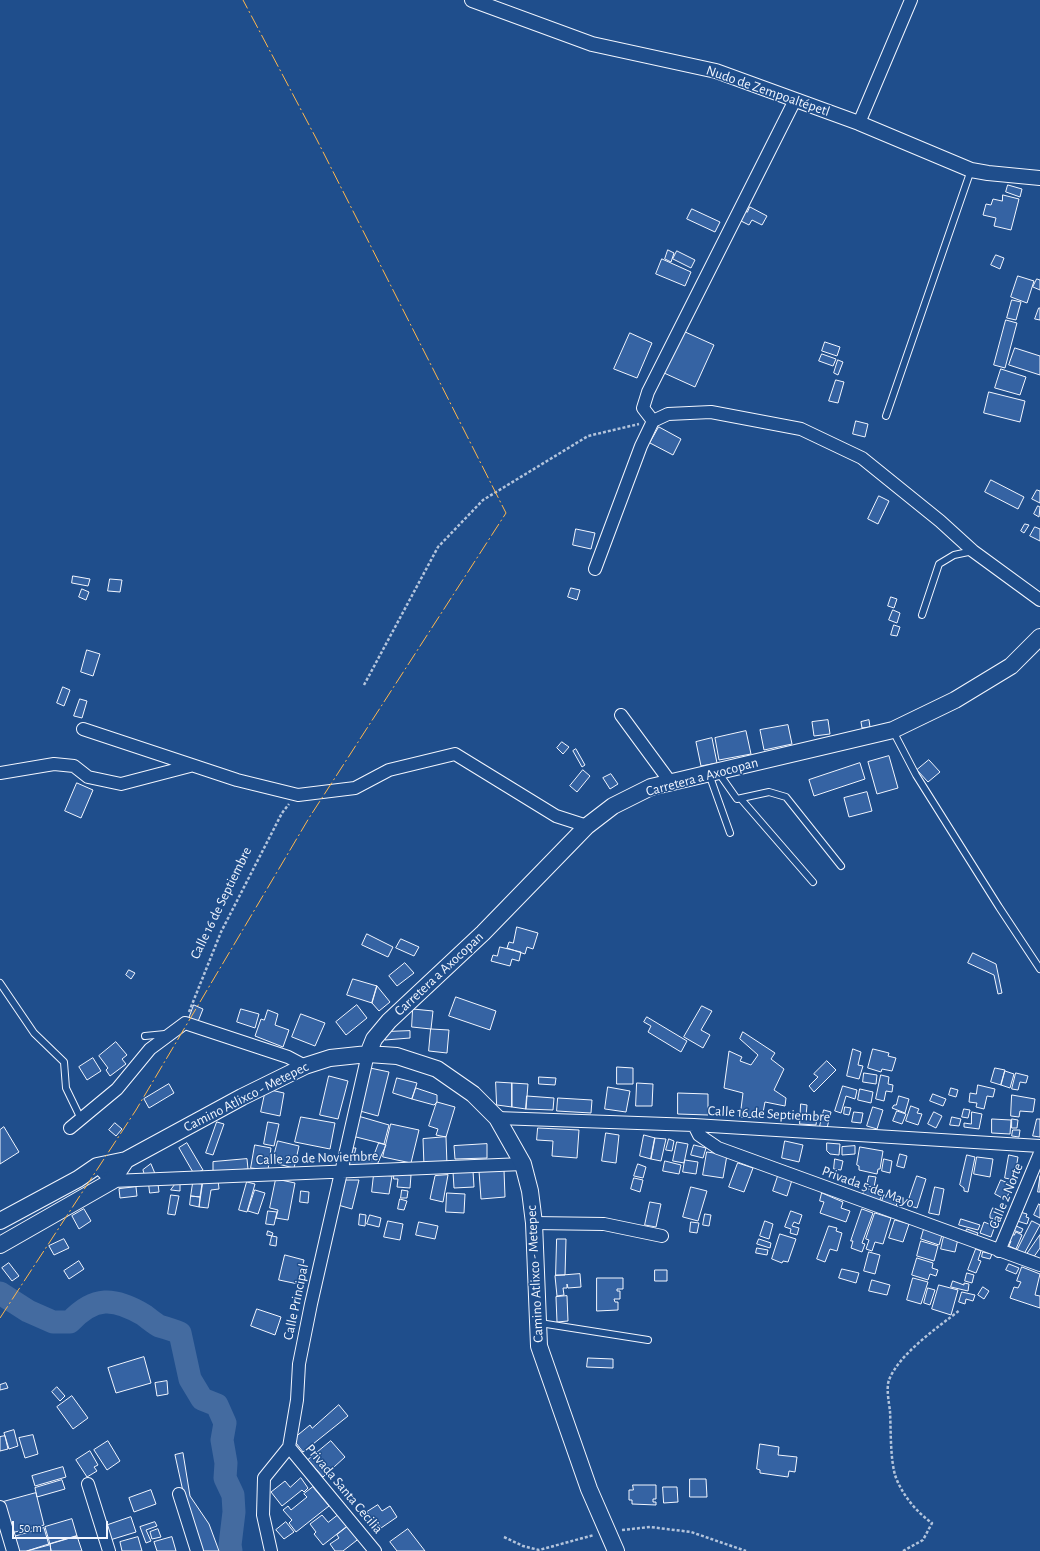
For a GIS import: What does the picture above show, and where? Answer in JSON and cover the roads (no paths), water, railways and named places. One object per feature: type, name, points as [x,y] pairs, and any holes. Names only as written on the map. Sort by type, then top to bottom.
[{"type":"main road","name":"Carretera a Axocopan","points":[[368,1054],[374,1039],[389,1021],[483,933],[587,826],[613,806],[651,787],[893,730],[955,700],[1011,666],[1040,637]]},
{"type":"main road","name":"Camino Atlixco - Metepec","points":[[0,1221],[78,1179],[97,1166],[126,1160],[242,1097],[304,1066],[330,1058],[368,1054],[397,1056],[437,1069],[473,1094],[497,1118],[523,1164],[530,1191],[534,1222],[539,1346],[589,1489],[612,1541]]},
{"type":"main road","name":"Camino Atlixco - Metepec","points":[[1,1244],[112,1181],[126,1160]]},
{"type":"street","name":"Nudo de Zempoaltépetl","points":[[472,0],[592,44],[716,70],[860,123],[971,170],[1040,178]]},
{"type":"street","points":[[860,123],[910,0]]},
{"type":"street","points":[[653,421],[643,408],[648,392],[795,100]]},
{"type":"street","points":[[595,569],[641,446],[653,421],[668,414],[711,412],[801,429],[862,458],[940,521],[973,551],[1040,600]]},
{"type":"street","points":[[621,715],[672,783]]},
{"type":"street","points":[[83,729],[190,766],[237,780],[298,795],[355,788],[389,770],[455,754],[556,816],[587,826]]},
{"type":"street","points":[[0,773],[54,764],[74,766],[88,777],[121,784],[190,766]]},
{"type":"street","points":[[70,1128],[117,1089],[150,1049],[181,1026],[288,1057],[304,1066]]},
{"type":"street","name":"Calle Principal","points":[[271,1551],[263,1515],[264,1478],[289,1447],[297,1400],[299,1364],[368,1054]]},
{"type":"street","name":"Calle 16 de Septiembre","points":[[497,1118],[694,1125],[1040,1146]]},
{"type":"street","name":"Privada 5 de Mayo","points":[[694,1125],[699,1135],[718,1148],[1040,1266]]},
{"type":"street","name":"Calle 2 Norte","points":[[999,1251],[1040,1153]]},
{"type":"street","name":"Calle 20 de Noviembre","points":[[112,1181],[523,1164]]},
{"type":"street","points":[[97,1166],[112,1181]]},
{"type":"street","points":[[534,1222],[604,1224],[662,1236]]},
{"type":"street","name":"Privada Santa Cecilia","points":[[289,1447],[375,1551]]},
{"type":"street","points":[[88,1484],[109,1551]]},
{"type":"street","points":[[179,1494],[197,1551]]},
{"type":"street","points":[[0,1506],[13,1551]]},
{"type":"lane","points":[[886,416],[971,170]]},
{"type":"lane","points":[[922,615],[939,564],[954,555],[973,551]]},
{"type":"lane","points":[[893,730],[916,775],[1040,969]]},
{"type":"lane","points":[[713,773],[734,796],[740,799],[813,882]]},
{"type":"lane","points":[[713,773],[730,833]]},
{"type":"lane","points":[[740,799],[769,792],[786,797],[840,866]]},
{"type":"lane","points":[[0,983],[34,1033],[64,1062],[66,1088],[82,1119]]},
{"type":"lane","points":[[145,1036],[161,1036],[181,1026]]},
{"type":"lane","points":[[538,1323],[648,1340]]},
{"type":"waterway","points":[[0,1293],[28,1311],[53,1322],[70,1322],[87,1307],[105,1302],[114,1302],[133,1309],[159,1326],[180,1333],[190,1379],[202,1399],[217,1405],[225,1423],[222,1440],[226,1463],[225,1478],[233,1495],[234,1512],[230,1545],[231,1551]]}]
